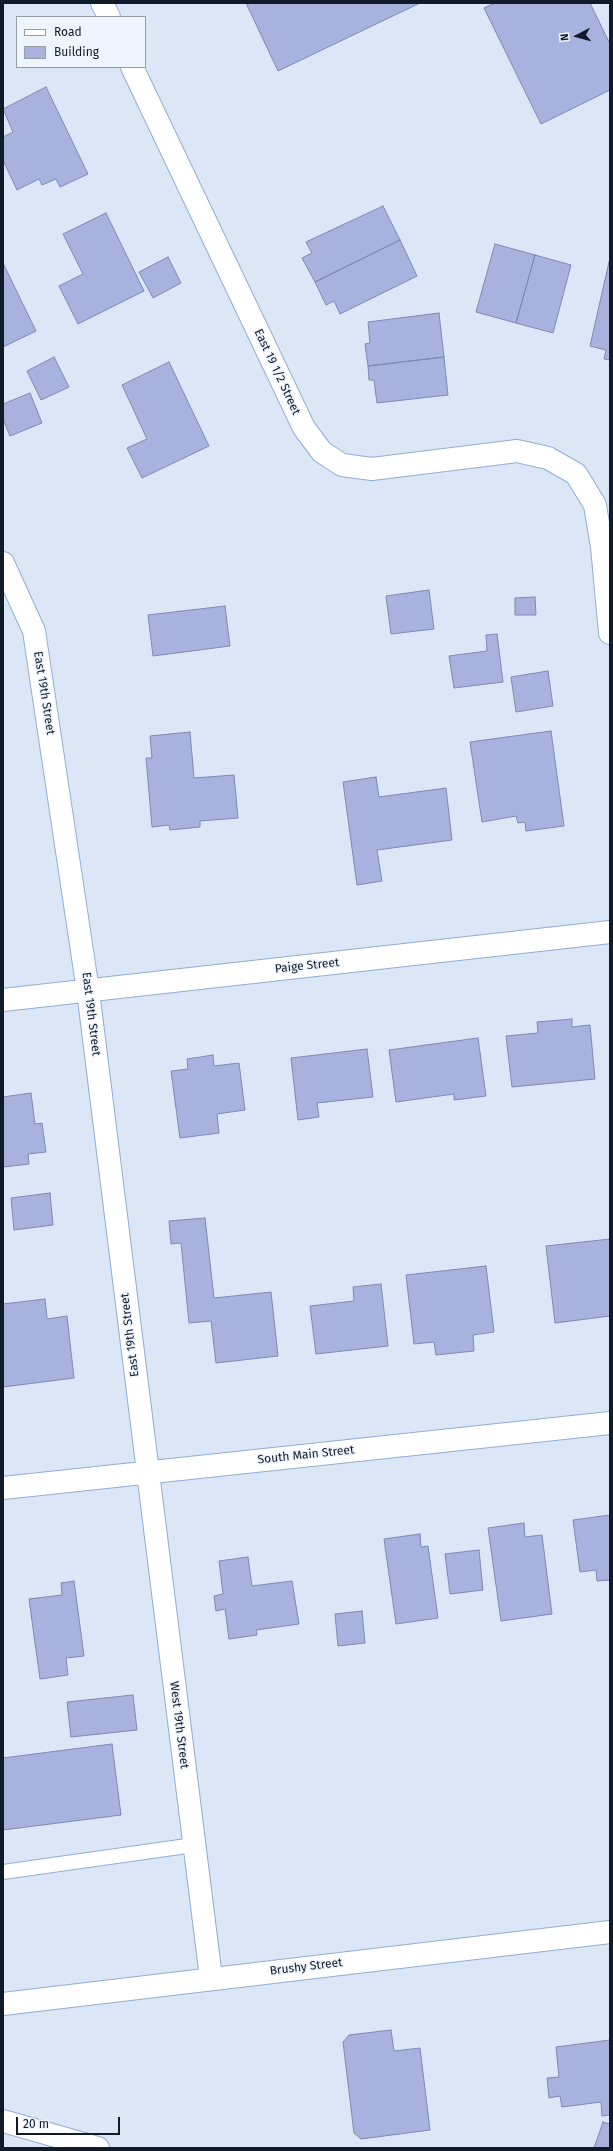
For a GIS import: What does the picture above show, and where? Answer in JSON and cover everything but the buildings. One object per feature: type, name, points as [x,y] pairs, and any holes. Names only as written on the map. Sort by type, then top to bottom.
[{"type":"street","points":[[102,3],[108,16]]},
{"type":"street","name":"East 19 1/2 Street","points":[[132,68],[304,428],[322,452],[342,465],[372,468],[516,451],[548,458],[576,474],[596,504],[602,547],[610,633]]},
{"type":"street","name":"East 19th Street","points":[[3,562],[34,631],[88,991],[147,1472]]},
{"type":"street","name":"Paige Street","points":[[3,1000],[610,932]]},
{"type":"street","name":"South Main Street","points":[[3,1488],[610,1423]]},
{"type":"street","name":"West 19th Street","points":[[147,1472],[211,1978]]},
{"type":"street","name":"Brushy Street","points":[[3,2004],[211,1978],[610,1932]]},
{"type":"street","points":[[3,2121],[98,2148]]},
{"type":"lane","points":[[3,1872],[194,1845]]}]
